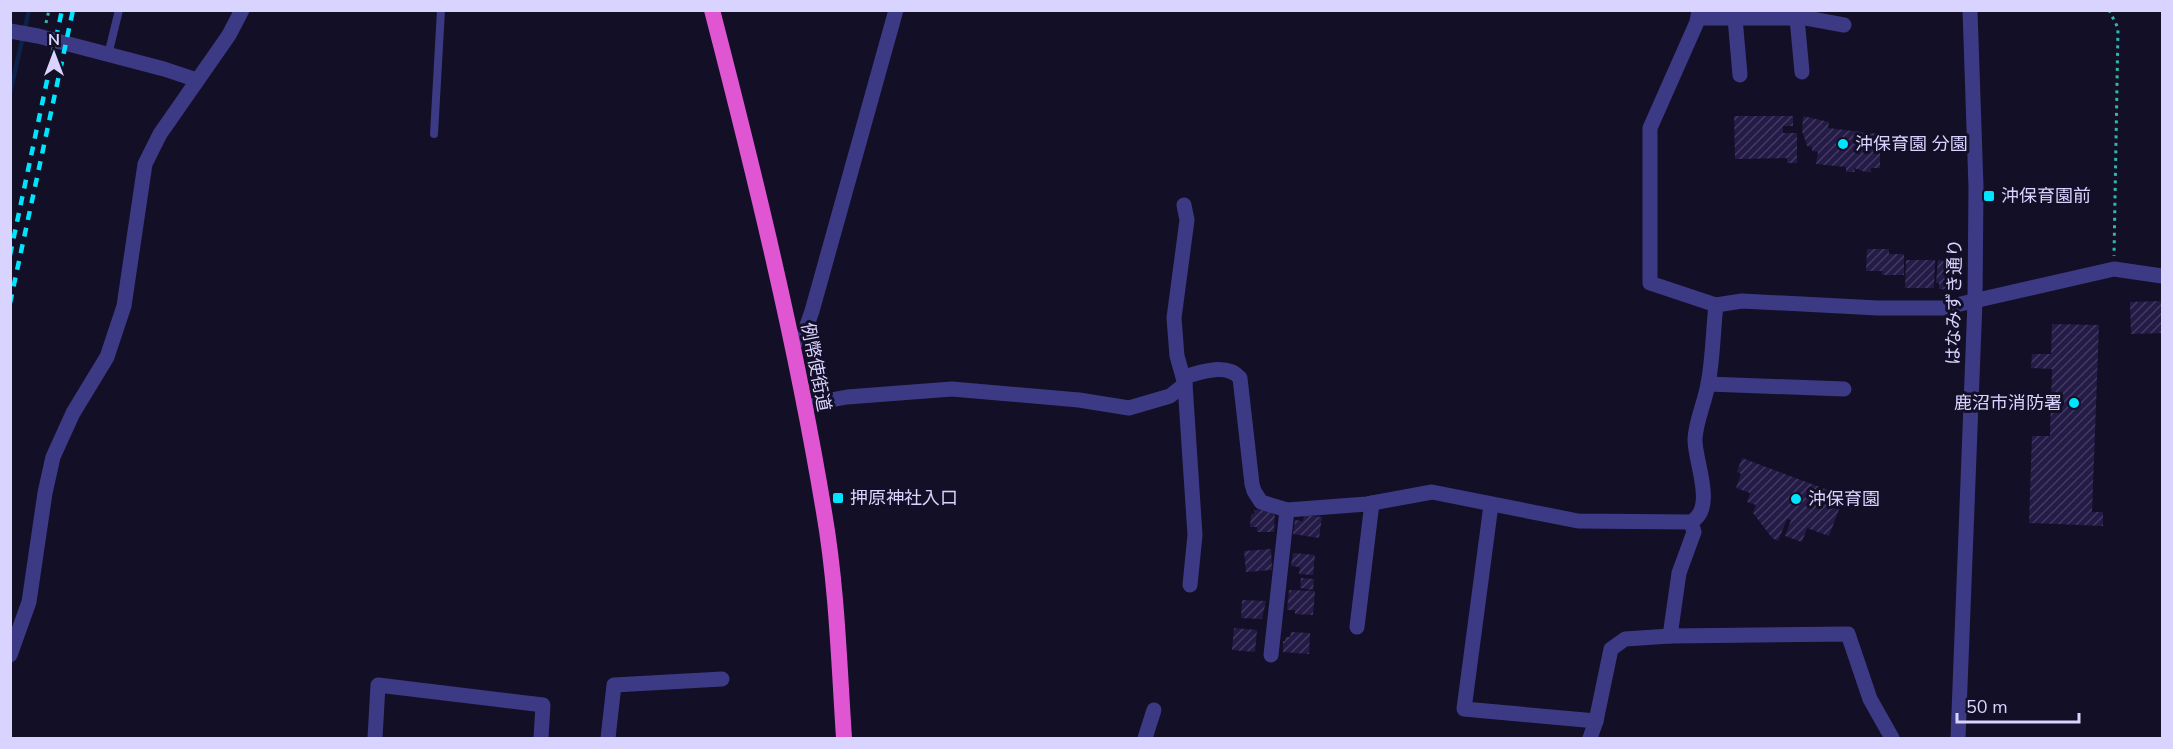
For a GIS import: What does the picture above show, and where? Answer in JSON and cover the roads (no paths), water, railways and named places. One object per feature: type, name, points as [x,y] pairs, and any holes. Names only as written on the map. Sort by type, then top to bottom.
[{"type":"highway","name":"例幣使街道","points":[[712,10],[755,180],[793,345],[824,513],[830,559],[844,738]]},
{"type":"street","points":[[10,654],[29,602],[45,493],[53,456],[73,413],[107,357],[124,306],[145,164],[160,134],[229,35],[242,10]]},
{"type":"street","points":[[793,345],[804,334],[813,311],[896,10]]},
{"type":"street","name":"はなみずき通り","points":[[1959,738],[1975,301],[1976,187],[1971,10]]},
{"type":"street","points":[[1844,25],[1797,18],[1735,18],[1699,14],[1650,128],[1650,283],[1716,305],[1742,301],[1878,308],[1943,308],[2114,269],[2163,276]]},
{"type":"street","points":[[1735,18],[1740,75]]},
{"type":"street","points":[[1797,18],[1802,72]]},
{"type":"street","points":[[10,31],[38,36],[164,69],[197,80]]},
{"type":"street","points":[[1184,205],[1187,220],[1174,318],[1177,356],[1184,381],[1195,535],[1190,585]]},
{"type":"street","points":[[804,405],[847,397],[952,389],[1079,400],[1129,408],[1170,396],[1184,381],[1223,370],[1231,370],[1240,378],[1254,491],[1261,502],[1287,510],[1315,509],[1372,503],[1432,492],[1578,521],[1691,522],[1696,519],[1702,504],[1703,485],[1695,439],[1708,384],[1716,305]]},
{"type":"street","points":[[1708,384],[1844,389]]},
{"type":"street","points":[[1357,627],[1372,503]]},
{"type":"street","points":[[1491,505],[1464,709],[1596,721]]},
{"type":"street","points":[[1271,655],[1287,510]]},
{"type":"street","points":[[1670,636],[1679,573],[1694,532],[1691,522]]},
{"type":"street","points":[[1590,738],[1596,721],[1611,649],[1625,639],[1670,636],[1848,634],[1870,699],[1892,738]]},
{"type":"street","points":[[608,738],[614,685],[722,679]]},
{"type":"street","points":[[375,738],[378,685],[543,705],[542,738]]},
{"type":"street","points":[[1145,738],[1155,710]]},
{"type":"lane","points":[[108,55],[119,10]]},
{"type":"lane","points":[[434,134],[441,10]]},
{"type":"waterway","points":[[10,93],[29,10]]},
{"type":"railway","points":[[10,255],[62,10]]},
{"type":"railway","points":[[10,303],[73,10]]},
{"type":"place","name":"沖保育園 分園","points":[[1843,144]]},
{"type":"place","name":"沖保育園前","points":[[1989,196]]},
{"type":"place","name":"鹿沼市消防署","points":[[2074,403]]},
{"type":"place","name":"押原神社入口","points":[[838,498]]},
{"type":"place","name":"沖保育園","points":[[1796,499]]}]
